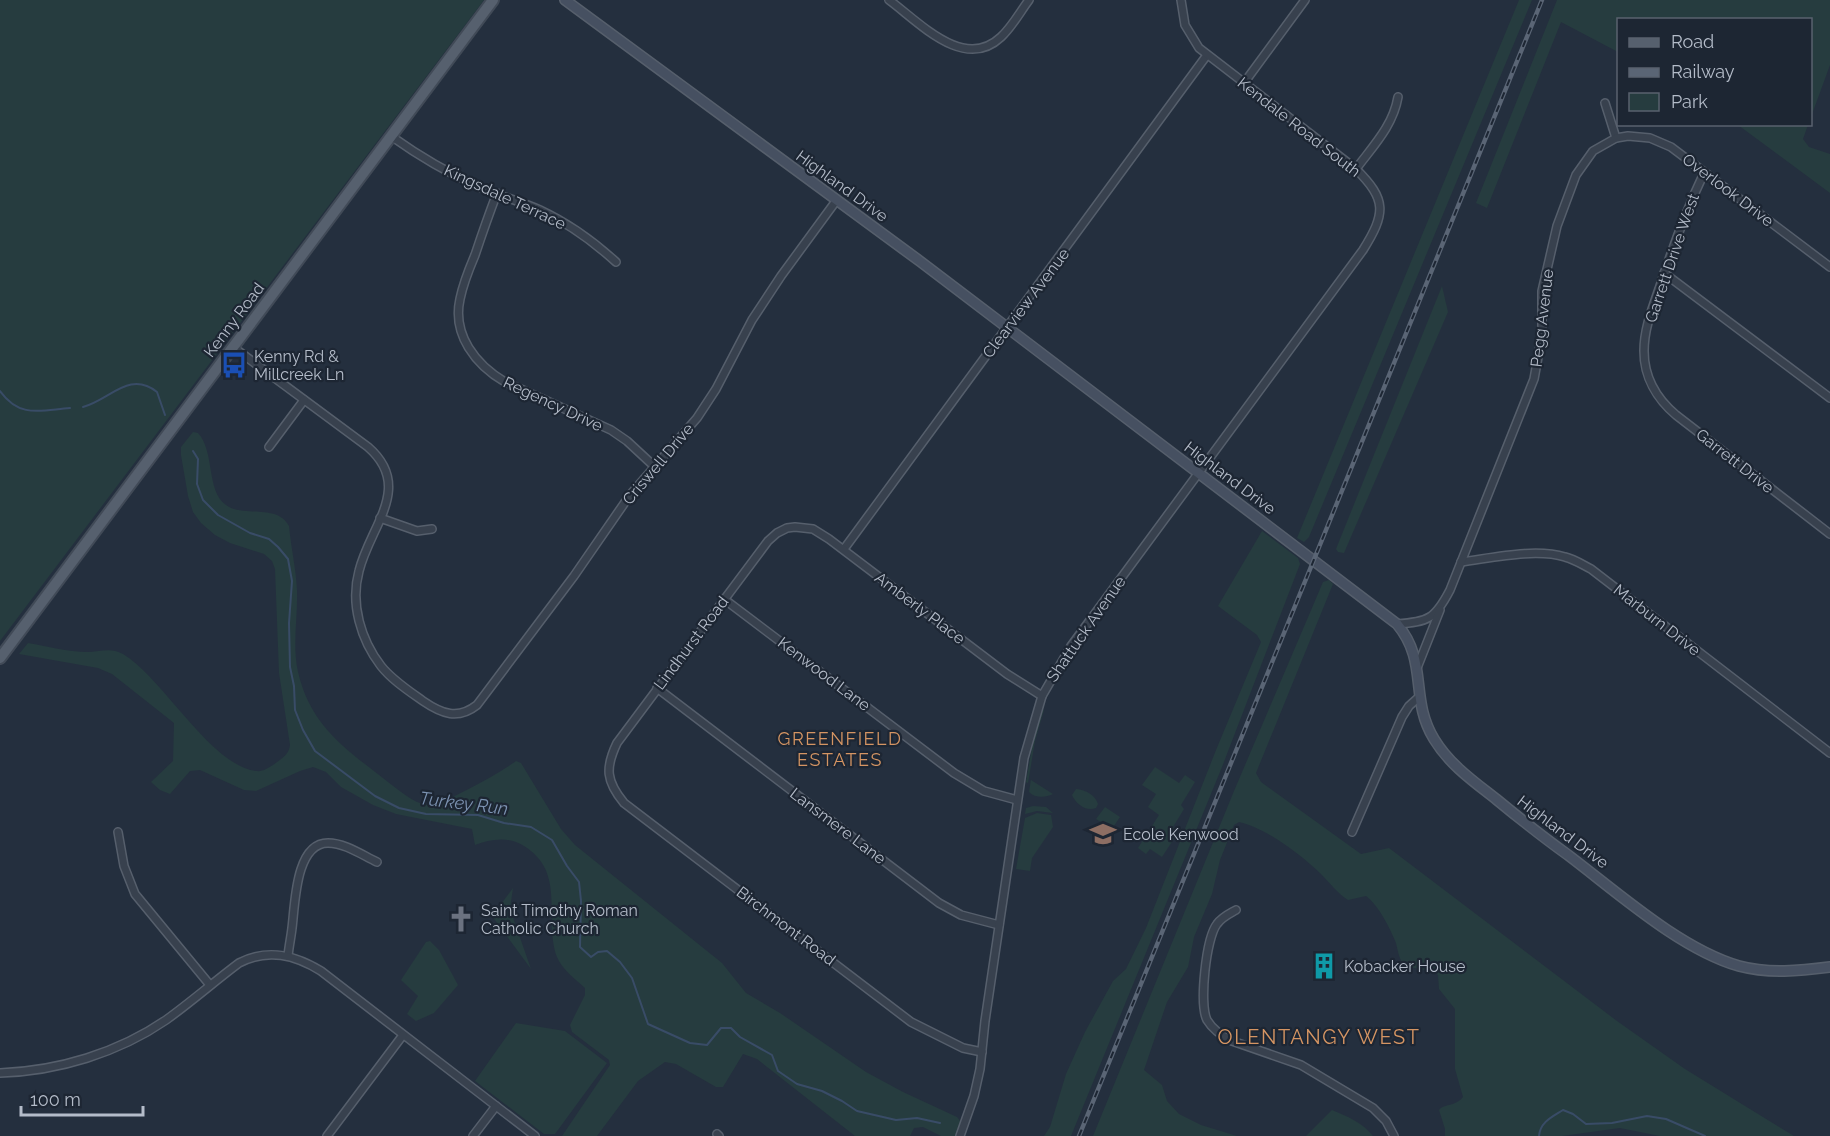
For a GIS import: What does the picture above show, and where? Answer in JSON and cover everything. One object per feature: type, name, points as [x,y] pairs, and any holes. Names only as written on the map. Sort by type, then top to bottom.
[{"type":"main road","name":"Kenny Road","points":[[0,658],[493,0]]},
{"type":"street","name":"Highland Drive","points":[[565,0],[1007,328],[1397,624],[1411,644],[1425,723],[1435,740],[1448,758],[1469,778],[1537,832],[1683,939],[1710,954],[1739,966],[1759,970],[1804,971],[1830,968]]},
{"type":"street","points":[[889,0],[954,46],[967,50],[978,50],[1000,38],[1029,0]]},
{"type":"street","name":"Kendale Road South","points":[[1181,0],[1185,25],[1195,43],[1207,55],[1356,169],[1378,194],[1380,206]]},
{"type":"street","points":[[1244,83],[1305,0]]},
{"type":"street","name":"Clearview Avenue","points":[[844,549],[1207,55]]},
{"type":"street","points":[[1356,169],[1387,127],[1395,113],[1398,97]]},
{"type":"street","points":[[1605,103],[1616,138]]},
{"type":"street","name":"Kingsdale Terrace","points":[[391,136],[424,159],[465,180],[538,209],[562,222],[596,243],[616,262]]},
{"type":"street","name":"Overlook Drive","points":[[1616,138],[1628,136],[1650,138],[1671,147],[1830,267]]},
{"type":"street","name":"Pegg Avenue","points":[[1417,668],[1534,379],[1542,335],[1542,291],[1557,226],[1576,175],[1593,150],[1616,138]]},
{"type":"street","name":"Garrett Drive West","points":[[1650,380],[1645,357],[1645,335],[1676,235],[1704,172]]},
{"type":"street","name":"Regency Drive","points":[[496,194],[459,301],[464,339],[474,357],[489,372],[505,382],[610,430],[627,441],[655,467]]},
{"type":"street","name":"Criswell Drive","points":[[380,518],[359,572],[356,606],[359,624],[365,639],[382,668],[406,688],[432,707],[447,714],[462,714],[477,705],[570,581],[617,513],[697,418],[716,389],[752,320],[781,276],[837,201]]},
{"type":"street","name":"Shattuck Avenue","points":[[960,1136],[974,1096],[1024,758],[1042,696],[1071,646],[1363,250],[1376,230],[1380,206]]},
{"type":"street","points":[[1664,273],[1830,398]]},
{"type":"street","points":[[232,347],[368,447],[383,462],[390,490],[380,518],[417,531],[432,529]]},
{"type":"street","name":"Garrett Drive","points":[[1650,380],[1660,400],[1676,415],[1830,534]]},
{"type":"street","points":[[269,447],[304,399]]},
{"type":"street","name":"Amberly Place","points":[[795,527],[813,529],[844,549],[1007,674],[1042,696]]},
{"type":"street","name":"Lindhurst Road","points":[[609,776],[609,759],[616,743],[724,598],[777,532],[795,527]]},
{"type":"street","name":"Marburn Drive","points":[[1461,562],[1537,554],[1575,560],[1591,569],[1830,753]]},
{"type":"street","name":"Kenwood Lane","points":[[724,598],[961,778],[984,791],[1017,800]]},
{"type":"street","points":[[1397,624],[1427,619],[1440,610]]},
{"type":"street","name":"Lansmere Lane","points":[[657,688],[939,903],[961,915],[999,925]]},
{"type":"street","points":[[1352,832],[1402,717],[1419,697]]},
{"type":"street","name":"Birchmont Road","points":[[609,776],[614,790],[624,803],[911,1022],[963,1048],[982,1052]]},
{"type":"street","points":[[118,832],[124,866],[135,894],[210,985]]},
{"type":"street","points":[[288,956],[296,882],[312,851],[317,846],[329,843],[377,862]]},
{"type":"street","points":[[1236,910],[1216,925],[1210,943],[1203,1009],[1210,1024],[1222,1036],[1301,1065],[1363,1102],[1386,1122],[1394,1136]]},
{"type":"street","points":[[0,1073],[50,1068],[131,1041],[165,1020],[239,963],[252,956],[269,954],[288,956],[299,958],[321,971],[535,1136]]},
{"type":"street","points":[[327,1136],[404,1035]]},
{"type":"street","points":[[473,1136],[496,1106]]},
{"type":"green space","points":[[0,0],[484,0],[0,641]]},
{"type":"green space","points":[[1519,0],[1532,0],[1309,537],[1304,542],[1297,538]]},
{"type":"green space","points":[[1557,0],[1830,0],[1830,65],[1812,114],[1812,18],[1617,18],[1617,51],[1561,22],[1487,208],[1476,203]]},
{"type":"green space","points":[[1739,126],[1808,126],[1803,139],[1809,147],[1830,154],[1830,193]]},
{"type":"green space","points":[[1442,286],[1448,312],[1344,553],[1338,552],[1336,549]]},
{"type":"green space","points":[[193,432],[198,433],[203,441],[216,490],[226,505],[241,511],[276,515],[284,519],[289,526],[297,590],[295,641],[298,672],[312,708],[321,722],[344,747],[406,796],[427,805],[458,794],[516,761],[521,763],[561,829],[575,845],[722,963],[746,993],[780,1013],[866,1072],[957,1117],[962,1123],[955,1136],[941,1136],[923,1127],[914,1128],[910,1136],[855,1136],[757,1059],[743,1054],[723,1087],[716,1087],[676,1064],[665,1062],[638,1081],[597,1136],[562,1136],[610,1065],[609,1060],[572,1032],[570,1025],[585,995],[585,988],[565,970],[557,957],[553,942],[550,882],[537,857],[524,846],[512,841],[493,840],[475,845],[472,829],[396,814],[373,805],[341,787],[326,772],[313,767],[256,791],[244,790],[200,770],[190,771],[170,794],[160,790],[151,782],[173,761],[174,723],[112,674],[98,668],[19,654],[28,643],[72,651],[110,650],[118,652],[138,665],[154,681],[204,738],[239,765],[261,771],[282,759],[286,754],[290,745],[279,673],[275,569],[272,561],[264,554],[230,543],[215,535],[201,523],[193,512],[188,496],[181,447]]},
{"type":"green space","points":[[1262,531],[1298,558],[1300,564],[1222,767],[1071,1136],[1044,1136],[1050,1127],[1066,1074],[1085,1032],[1113,981],[1126,969],[1146,928],[1261,642],[1257,635],[1218,606]]},
{"type":"green space","points":[[1329,580],[1333,584],[1256,773],[1261,782],[1361,854],[1389,848],[1617,1021],[1685,1069],[1794,1136],[1660,1136],[1620,1128],[1562,1136],[1445,1136],[1439,1110],[1463,1097],[1455,1069],[1455,1009],[1439,989],[1438,975],[1434,972],[1405,966],[1380,911],[1366,896],[1348,900],[1293,850],[1260,830],[1239,822],[1234,825],[1220,860],[1212,894],[1194,937],[1188,967],[1167,1002],[1144,1070],[1162,1085],[1167,1101],[1179,1114],[1201,1125],[1237,1136],[1093,1136],[1234,791],[1323,582]]},
{"type":"green space","points":[[1042,710],[1044,710],[1035,741],[1028,783],[1026,782],[1033,741]]},
{"type":"green space","points":[[1155,767],[1179,783],[1185,775],[1195,782],[1181,805],[1184,809],[1173,827],[1179,831],[1162,857],[1150,849],[1146,854],[1138,848],[1159,815],[1148,807],[1156,794],[1142,785]]},
{"type":"green space","points":[[1031,779],[1053,794],[1040,797],[1031,794],[1029,792]]},
{"type":"green space","points":[[1076,789],[1092,796],[1098,804],[1096,808],[1089,809],[1079,804],[1072,795]]},
{"type":"green space","points":[[1046,807],[1053,813],[1037,811],[1025,814],[1026,808]]},
{"type":"green space","points":[[1105,807],[1120,817],[1112,829],[1096,819]]},
{"type":"green space","points":[[1037,813],[1051,815],[1053,827],[1032,858],[1030,871],[1016,869],[1025,818]]},
{"type":"green space","points":[[513,888],[510,909],[531,969],[492,916]]},
{"type":"green space","points":[[430,941],[439,950],[458,985],[434,1013],[416,1021],[407,1014],[418,996],[401,980],[426,942]]},
{"type":"green space","points":[[516,1023],[565,1031],[607,1063],[555,1134],[544,1134],[475,1081]]},
{"type":"green space","points":[[1332,1110],[1359,1123],[1373,1136],[1306,1136]]},
{"type":"waterway","name":"Turkey Run","points":[[83,407],[128,385],[137,384],[147,386],[157,392],[165,415]]},
{"type":"waterway","name":"Turkey Run","points":[[0,391],[15,406],[32,411],[70,408]]},
{"type":"waterway","name":"Turkey Run","points":[[193,451],[198,459],[197,484],[203,500],[218,515],[250,533],[269,539],[288,559],[292,581],[289,623],[290,667],[295,710],[315,751],[375,796],[399,808],[426,814],[478,815],[504,823],[531,827],[552,840],[579,882],[580,947],[591,957],[598,952],[607,951],[620,962],[632,978],[648,1024],[690,1043],[707,1045],[721,1028],[731,1028],[740,1037],[772,1055],[778,1071],[797,1084],[822,1091],[857,1111],[896,1120],[917,1118],[940,1123]]},
{"type":"waterway","name":"Turkey Run","points":[[1539,1136],[1544,1123],[1563,1110],[1586,1124],[1612,1123],[1647,1116],[1666,1119],[1705,1136]]},
{"type":"railway","points":[[1079,1136],[1542,0]]},
{"type":"place","name":"Kenny Rd & Millcreek Ln","points":[[234,365]]},
{"type":"place","name":"Ecole Kenwood","points":[[1103,834]]},
{"type":"place","name":"Saint Timothy Roman Catholic Church","points":[[461,919]]},
{"type":"place","name":"Kobacker House","points":[[1324,966]]},
{"type":"district","name":"GREENFIELD ESTATES","points":[[840,748]]},
{"type":"district","name":"OLENTANGY WEST","points":[[1319,1037]]}]
